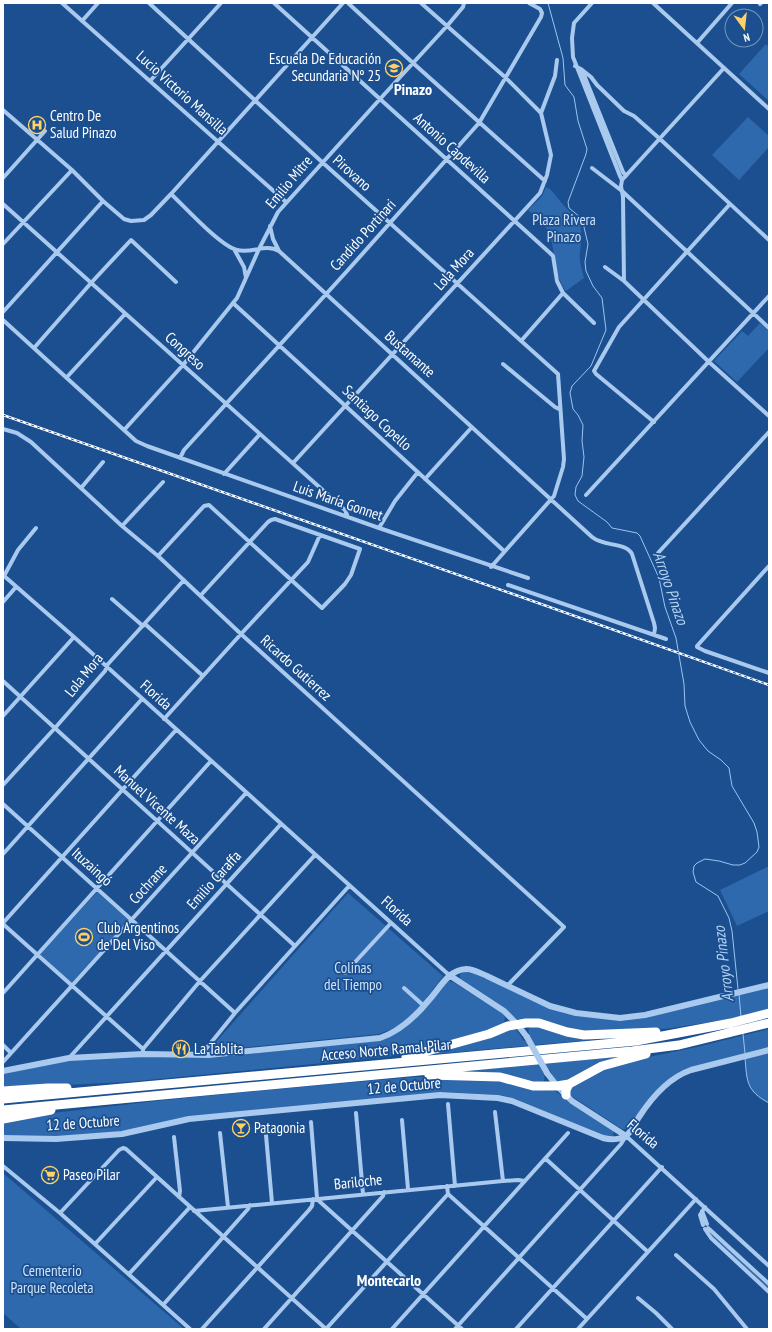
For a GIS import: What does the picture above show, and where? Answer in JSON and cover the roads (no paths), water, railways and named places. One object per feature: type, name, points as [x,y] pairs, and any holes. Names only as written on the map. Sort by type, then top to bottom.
[{"type":"highway","name":"Acceso Norte Ramal Pilar","points":[[3,1099],[617,1043],[731,1023],[769,1013]]},
{"type":"highway","points":[[382,1064],[488,1034],[517,1024],[538,1023],[567,1032],[584,1035],[690,1031]]},
{"type":"highway","name":"Acceso Norte Ramal Pilar","points":[[3,1110],[632,1051],[679,1044],[732,1033],[769,1023]]},
{"type":"highway","points":[[383,1074],[494,1077],[507,1078],[540,1087],[557,1086],[568,1084],[602,1066],[679,1044]]},
{"type":"highway","points":[[566,1095],[568,1084]]},
{"type":"highway","points":[[3,1091],[48,1088],[111,1089]]},
{"type":"highway","points":[[3,1119],[117,1099]]},
{"type":"street","name":"Lucio Victorio Mansilla","points":[[62,3],[286,202]]},
{"type":"street","points":[[82,21],[98,3]]},
{"type":"street","name":"Pirovano","points":[[149,3],[559,376],[559,409]]},
{"type":"street","points":[[150,81],[221,3]]},
{"type":"street","name":"Antonio Capdevilla","points":[[274,3],[553,256],[557,281],[563,293],[594,323]]},
{"type":"street","points":[[3,110],[72,170],[103,201],[124,219],[139,222],[151,215],[171,194],[344,3]]},
{"type":"street","points":[[348,3],[479,123],[545,181]]},
{"type":"street","points":[[421,3],[506,78],[541,112],[555,76],[557,60]]},
{"type":"street","name":"Emilio Mitre","points":[[125,430],[183,365],[237,298],[259,248],[278,212],[447,26],[463,7],[464,3]]},
{"type":"street","name":"Candido Portinari","points":[[180,458],[184,450],[479,123],[541,17],[542,13],[540,9],[529,3]]},
{"type":"street","points":[[592,3],[574,23],[572,31],[572,49],[576,66],[622,180],[624,281]]},
{"type":"street","points":[[653,3],[769,110]]},
{"type":"street","points":[[697,44],[732,3]]},
{"type":"street","points":[[576,66],[581,69],[624,111],[634,116],[660,139],[769,240]]},
{"type":"street","points":[[622,180],[724,68]]},
{"type":"street","points":[[581,69],[623,172],[626,176]]},
{"type":"street","name":"Lola Mora","points":[[293,463],[540,193],[545,181],[551,155],[541,112]]},
{"type":"street","points":[[3,178],[45,131]]},
{"type":"street","points":[[592,168],[622,191],[769,328]]},
{"type":"street","points":[[3,244],[72,170]]},
{"type":"street","points":[[171,194],[219,240],[234,249],[243,251],[259,248],[273,248],[279,251]]},
{"type":"street","points":[[3,312],[103,201]]},
{"type":"street","name":"Congreso","points":[[3,204],[345,510],[348,518]]},
{"type":"street","points":[[654,422],[594,372],[594,370],[615,333],[730,204]]},
{"type":"street","points":[[270,226],[273,238],[279,251]]},
{"type":"street","points":[[34,348],[90,283],[131,240],[176,282]]},
{"type":"street","points":[[234,249],[242,263],[246,278]]},
{"type":"street","name":"Bustamante","points":[[279,251],[595,540],[628,549],[632,554],[654,623],[654,635]]},
{"type":"street","points":[[605,267],[624,281],[709,362],[769,416]]},
{"type":"street","points":[[521,341],[563,293]]},
{"type":"street","points":[[586,495],[769,296]]},
{"type":"street","name":"Santiago Copello","points":[[233,303],[504,551]]},
{"type":"street","points":[[67,377],[125,314]]},
{"type":"street","name":"Luis María Gonnet","points":[[3,320],[136,441],[142,444],[348,518],[491,567],[528,578]]},
{"type":"street","points":[[491,567],[552,500],[564,463],[559,409],[503,364]]},
{"type":"street","points":[[425,479],[472,427]]},
{"type":"street","name":"Ricardo Gutierrez","points":[[3,429],[17,434],[31,442],[564,927],[508,985]]},
{"type":"street","points":[[658,553],[769,432]]},
{"type":"street","points":[[224,474],[260,434]]},
{"type":"street","points":[[81,488],[103,462]]},
{"type":"street","points":[[379,528],[395,501],[418,472]]},
{"type":"street","points":[[122,526],[163,482]]},
{"type":"street","points":[[158,556],[204,506],[209,505],[249,543],[322,608],[345,584],[351,575],[360,549],[275,519],[271,520],[249,543],[201,596]]},
{"type":"street","points":[[3,575],[18,550],[36,528]]},
{"type":"street","points":[[164,719],[308,562],[320,536]]},
{"type":"street","points":[[769,566],[697,644],[697,647],[705,651],[769,673]]},
{"type":"street","name":"Florida","points":[[3,575],[74,637],[449,976],[499,1007],[509,1015],[527,1038],[547,1073],[572,1101],[626,1136],[696,1199],[703,1209],[769,1266]]},
{"type":"street","name":"Lola Mora","points":[[3,785],[55,728],[184,580]]},
{"type":"street","points":[[508,585],[666,639]]},
{"type":"street","points":[[3,602],[16,587]]},
{"type":"street","points":[[112,599],[203,676]]},
{"type":"street","points":[[3,716],[74,637]]},
{"type":"street","name":"Manuel Vicente Maza","points":[[3,681],[295,946]]},
{"type":"street","points":[[3,854],[142,699]]},
{"type":"street","points":[[143,1052],[3,924],[176,730]]},
{"type":"street","points":[[3,993],[211,761]]},
{"type":"street","name":"Cochrane","points":[[3,1062],[246,793]]},
{"type":"street","name":"Ituzaingó","points":[[3,804],[235,1013]]},
{"type":"street","name":"Emilio Caraffa","points":[[69,1058],[281,824]]},
{"type":"street","points":[[143,1052],[200,981],[315,855]]},
{"type":"street","points":[[200,1056],[235,1013],[349,886]]},
{"type":"street","points":[[345,973],[391,924]]},
{"type":"street","points":[[3,1071],[69,1058],[143,1052],[200,1056],[380,1038],[391,1034],[403,1026],[424,1006],[449,976],[457,972],[470,969],[508,985],[545,1004],[567,1011],[620,1018],[645,1015],[769,985]]},
{"type":"street","points":[[404,988],[424,1006]]},
{"type":"street","points":[[3,1045],[11,1053]]},
{"type":"street","points":[[456,1327],[621,1144],[649,1103],[662,1089],[674,1079],[691,1070],[735,1060],[769,1050]]},
{"type":"street","name":"12 de Octubre","points":[[3,1138],[56,1140],[111,1135],[128,1133],[189,1119],[446,1094],[506,1099],[603,1138],[613,1140],[626,1136]]},
{"type":"street","points":[[448,1104],[455,1186]]},
{"type":"street","points":[[495,1112],[503,1181]]},
{"type":"street","points":[[356,1114],[362,1194]]},
{"type":"street","points":[[402,1120],[408,1189]]},
{"type":"street","points":[[202,1329],[312,1206],[315,1198],[311,1122]]},
{"type":"street","points":[[220,1133],[228,1207]]},
{"type":"street","points":[[392,1329],[568,1133]]},
{"type":"street","points":[[266,1135],[272,1202]]},
{"type":"street","points":[[174,1137],[180,1191],[179,1197]]},
{"type":"street","points":[[60,1213],[119,1150],[123,1148],[126,1149],[326,1329],[448,1194]]},
{"type":"street","points":[[546,1159],[648,1252]]},
{"type":"street","points":[[3,1166],[60,1213],[190,1329]]},
{"type":"street","points":[[516,1329],[662,1167]]},
{"type":"street","points":[[95,1244],[156,1177]]},
{"type":"street","name":"Bariloche","points":[[194,1211],[408,1189],[503,1181],[525,1181]]},
{"type":"street","points":[[447,1186],[448,1194],[586,1319]]},
{"type":"street","points":[[264,1329],[383,1196],[384,1192]]},
{"type":"street","points":[[315,1198],[387,1261],[456,1327],[462,1329]]},
{"type":"street","points":[[578,1329],[696,1199]]},
{"type":"street","points":[[163,1305],[224,1237],[250,1205]]},
{"type":"street","points":[[129,1274],[190,1207]]},
{"type":"street","points":[[703,1209],[700,1216],[706,1226],[769,1284]]},
{"type":"street","points":[[706,1226],[708,1236],[769,1292]]},
{"type":"street","points":[[708,1236],[712,1232]]},
{"type":"street","points":[[676,1255],[714,1289],[747,1329]]},
{"type":"street","points":[[638,1298],[653,1310],[672,1329]]},
{"type":"waterway","name":"Arroyo Pinazo","points":[[548,3],[563,58],[565,85],[574,97],[578,121],[587,149],[568,202],[569,208],[580,217],[583,223],[588,244],[585,262],[586,271],[593,286],[602,298],[606,330],[591,366],[572,386],[570,393],[573,409],[583,425],[582,441],[584,457],[582,476],[576,487],[575,495],[578,501],[607,522],[612,528],[637,533],[640,536],[659,578],[665,607],[676,638],[684,684],[685,706],[690,722],[699,740],[708,751],[729,768],[732,786],[754,823],[757,832],[759,847],[757,852],[745,863],[733,865],[705,859],[694,866],[693,872],[696,882],[718,896],[729,918],[732,931],[738,989]]},
{"type":"waterway","name":"Arroyo Pinazo","points":[[739,994],[741,1017]]},
{"type":"waterway","name":"Arroyo Pinazo","points":[[743,1034],[745,1053]]},
{"type":"waterway","name":"Arroyo Pinazo","points":[[745,1058],[746,1073],[749,1085],[761,1099],[769,1103]]},
{"type":"railway","points":[[3,415],[769,685]]},
{"type":"place","name":"Escuela De Educación Secundaria Nº 25","points":[[394,68]]},
{"type":"place","name":"Centro De Salud Pinazo","points":[[37,125]]},
{"type":"place","name":"Club Argentinos de Del Viso","points":[[84,937]]},
{"type":"place","name":"La Tablita","points":[[181,1049]]},
{"type":"place","name":"Patagonia","points":[[241,1128]]},
{"type":"place","name":"Paseo Pilar","points":[[50,1175]]},
{"type":"district","name":"Pinazo","points":[[413,89]]},
{"type":"district","name":"Montecarlo","points":[[389,1280]]},
{"type":"park label","name":"Plaza Rivera Pinazo","points":[[564,228]]},
{"type":"park label","name":"Colinas del Tiempo","points":[[353,976]]},
{"type":"park label","name":"Cementerio Parque Recoleta","points":[[52,1280]]}]
